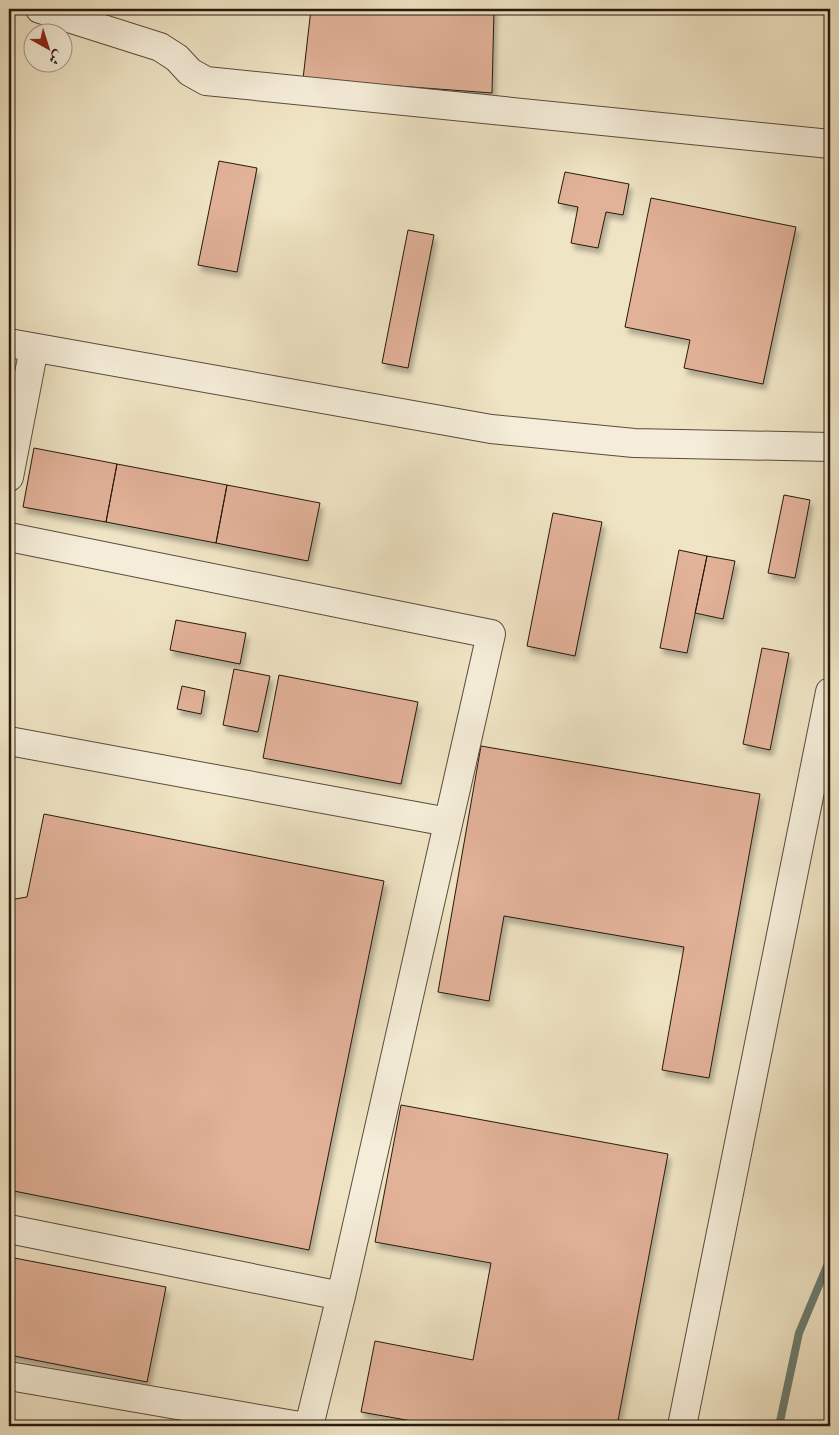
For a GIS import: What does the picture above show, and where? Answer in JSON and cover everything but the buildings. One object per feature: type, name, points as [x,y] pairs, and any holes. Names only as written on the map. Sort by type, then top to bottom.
[{"type":"street","points":[[40,9],[160,47],[177,58],[190,72],[206,81],[830,144]]},
{"type":"street","points":[[9,477],[21,345],[491,429],[634,443],[830,447]]},
{"type":"street","points":[[9,537],[491,634],[341,1296],[309,1426]]},
{"type":"street","points":[[682,1426],[830,692]]},
{"type":"street","points":[[9,741],[448,822]]},
{"type":"street","points":[[9,1229],[341,1296]]},
{"type":"street","points":[[9,1376],[300,1426]]},
{"type":"waterway","points":[[779,1426],[799,1333],[830,1259]]}]
